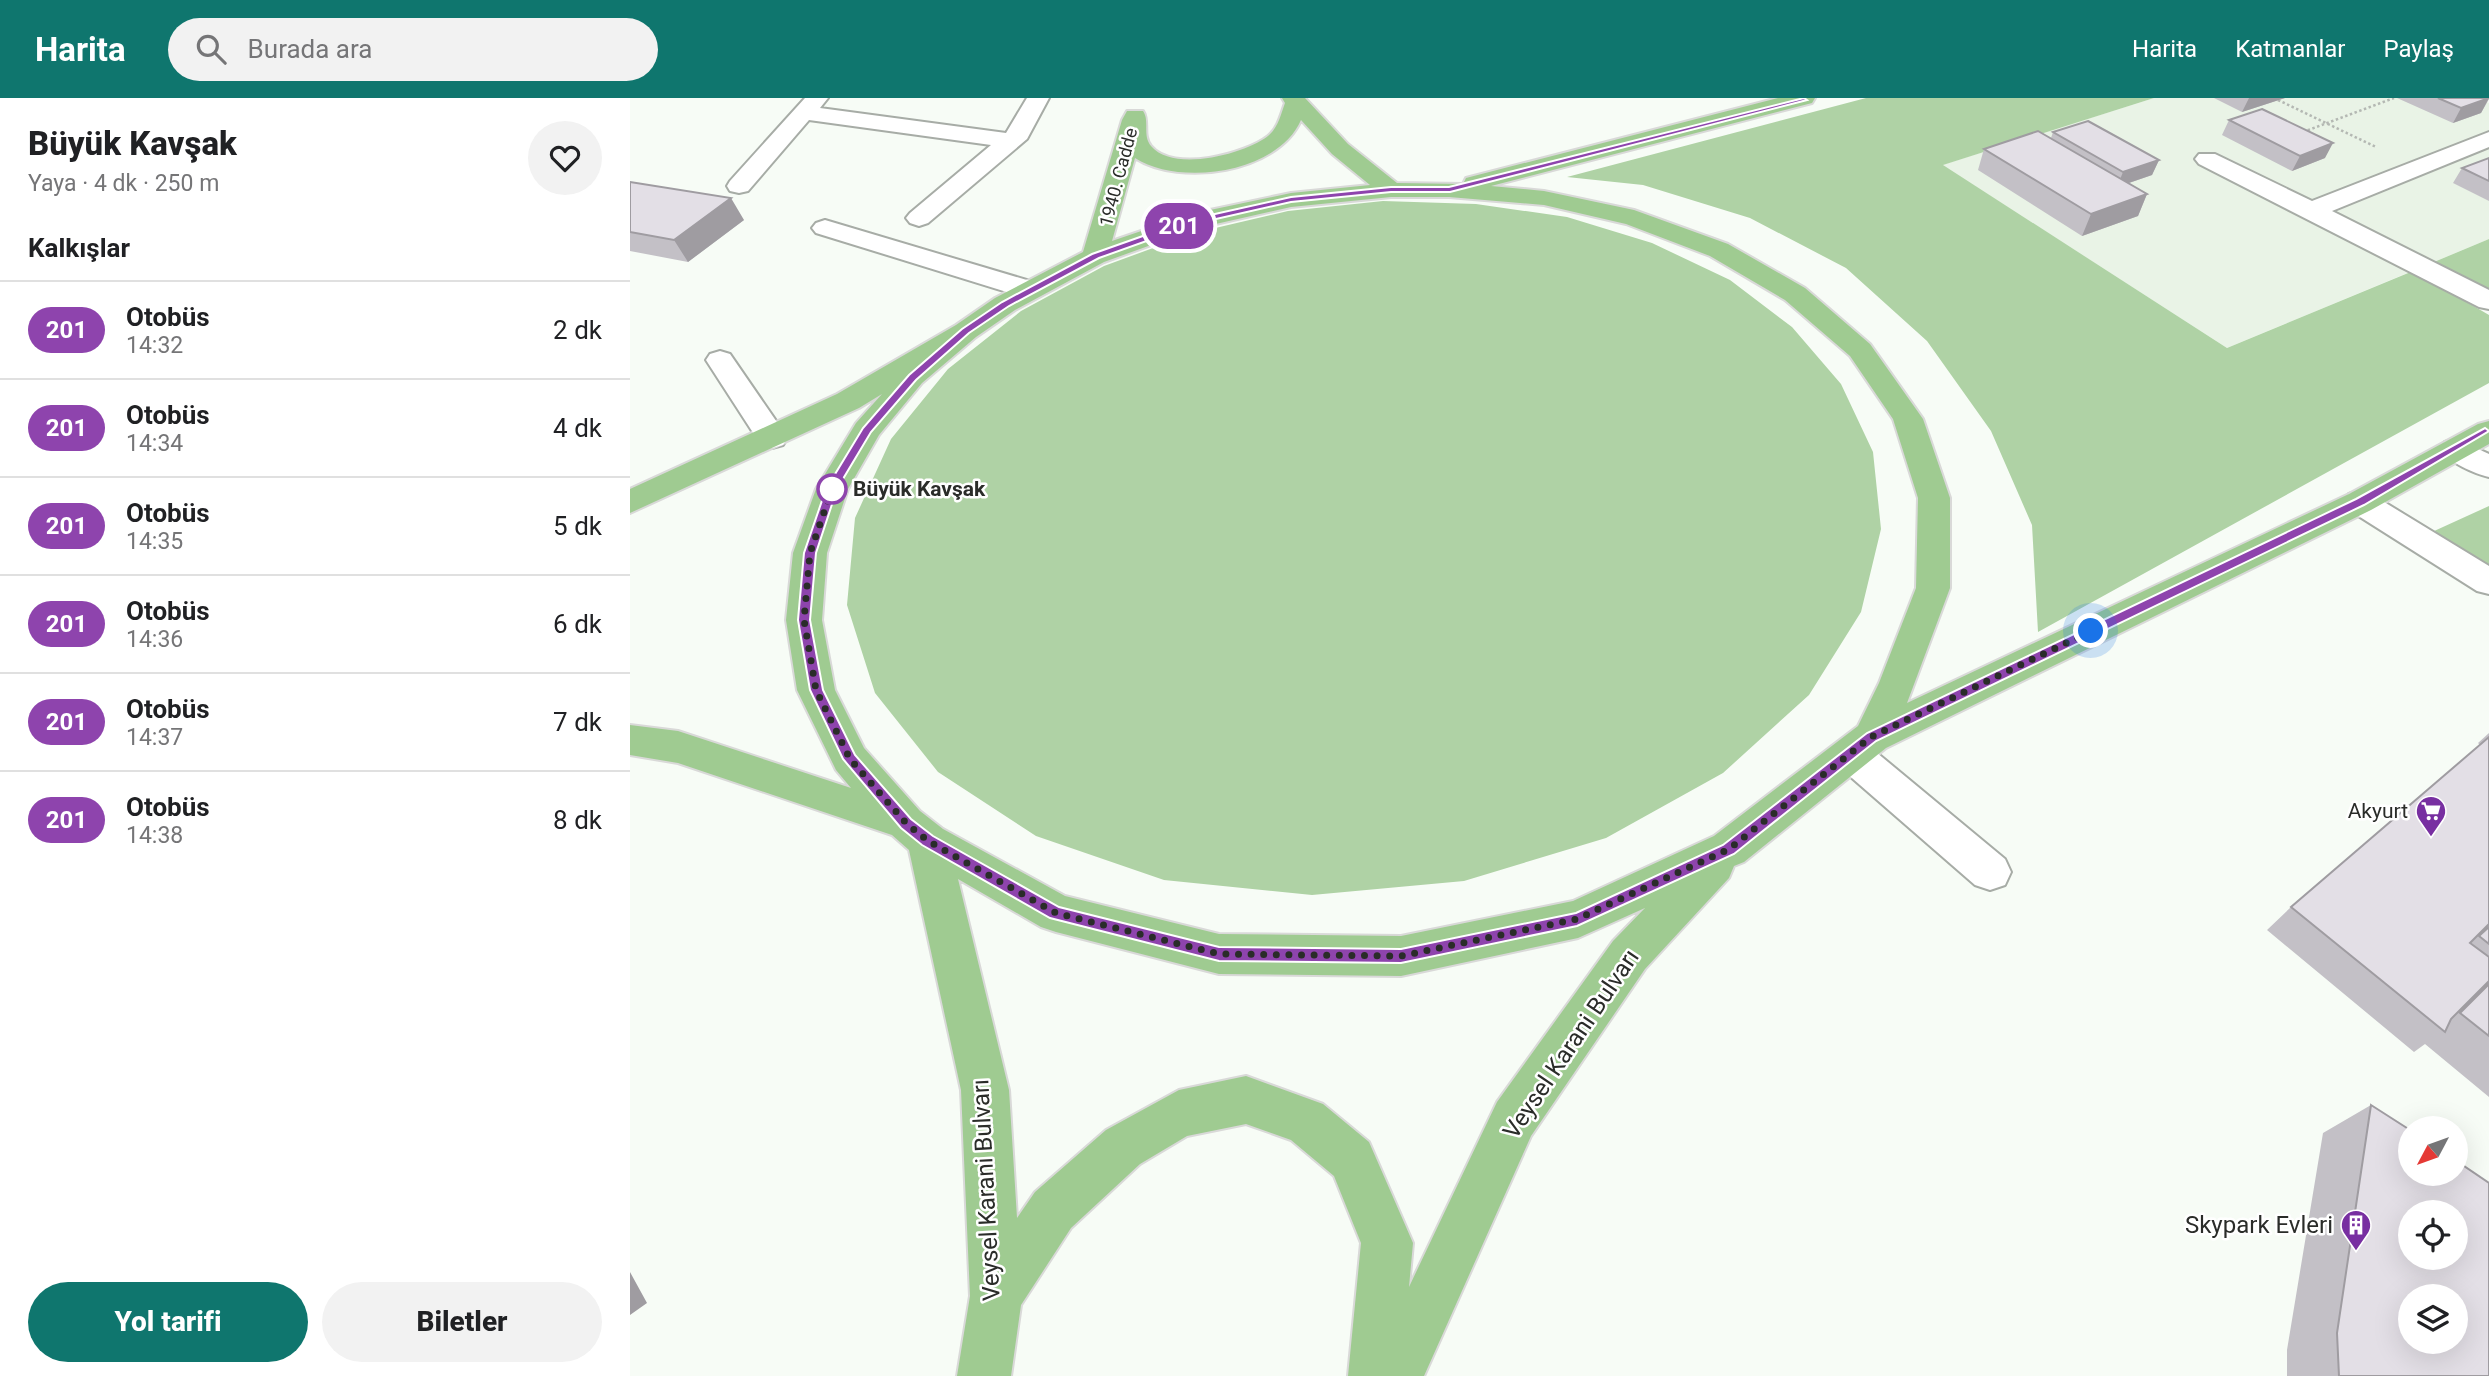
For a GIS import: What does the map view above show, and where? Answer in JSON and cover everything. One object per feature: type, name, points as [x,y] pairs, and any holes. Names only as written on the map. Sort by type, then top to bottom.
[{"type":"main road","points":[[1450,190],[1804,98]]},
{"type":"main road","points":[[1294,101],[1340,149],[1391,190]]},
{"type":"main road","points":[[1138,109],[1134,138],[1146,154],[1171,166],[1212,166],[1249,156],[1278,140],[1289,125],[1294,101]]},
{"type":"main road","name":"1940. Cadde","points":[[1095,256],[1138,109]]},
{"type":"main road","points":[[630,502],[848,401],[1030,290],[1095,256],[1191,222],[1291,200],[1391,190],[1450,190],[1544,198],[1634,218],[1719,250],[1796,294],[1860,350],[1908,419],[1934,498],[1933,588],[1898,683],[1861,745]]},
{"type":"main road","points":[[917,832],[850,759],[816,690],[804,620],[810,553],[832,489],[867,430],[912,377],[966,331]]},
{"type":"main road","points":[[630,740],[678,747],[917,832],[1056,913],[1219,954],[1401,956],[1577,919],[1729,849],[1861,745],[2360,502],[2489,431]]},
{"type":"main road","name":"Veysel Karani Bulvarı","points":[[917,832],[985,1090],[996,1296],[984,1376]]},
{"type":"main road","name":"Veysel Karani Bulvarı","points":[[1396,1376],[1514,1119],[1629,955],[1729,849]]},
{"type":"main road","points":[[996,1296],[1053,1210],[1123,1147],[1179,1114],[1246,1100],[1306,1121],[1352,1159],[1387,1243],[1375,1376]]},
{"type":"street","points":[[919,218],[1019,134],[1038,98]]},
{"type":"street","points":[[738,186],[810,105],[1011,141]]},
{"type":"street","points":[[2311,210],[2489,139]]},
{"type":"street","points":[[2207,159],[2489,301]]},
{"type":"street","points":[[825,228],[1030,290]]},
{"type":"street","points":[[720,360],[772,438]]},
{"type":"street","points":[[2456,449],[2489,467]]},
{"type":"street","points":[[2360,502],[2489,582]]},
{"type":"street","points":[[1861,745],[1990,872]]},
{"type":"path","points":[[2296,135],[2394,98]]},
{"type":"path","points":[[2278,100],[2418,167]]},
{"type":"shaded area","points":[[2154,98],[2478,98],[2489,103],[2489,239],[2227,348],[1942,165]]},
{"type":"green space","points":[[1866,98],[2154,98],[1943,165],[2227,348],[2413,271],[2489,315],[2489,383],[2038,632],[2032,525],[1991,431],[1927,341],[1846,268],[1750,218],[1643,185],[1567,177]]},
{"type":"green space","points":[[1383,201],[1476,204],[1567,217],[1652,243],[1730,280],[1792,327],[1841,384],[1873,452],[1881,529],[1861,612],[1809,695],[1723,773],[1606,838],[1464,881],[1312,895],[1164,880],[1036,836],[938,772],[875,693],[847,605],[855,518],[891,439],[948,369],[1021,311],[1104,266],[1194,233],[1288,211]]},
{"type":"green space","points":[[2489,239],[2489,290],[2434,262]]},
{"type":"green space","points":[[2489,506],[2489,566],[2432,532]]},
{"type":"building","points":[[2438,98],[2489,98],[2461,108]]},
{"type":"building","points":[[2262,109],[2333,143],[2300,156],[2229,120]]},
{"type":"building","points":[[2088,121],[2159,160],[2123,172],[2053,132]]},
{"type":"building","points":[[2038,131],[2147,194],[2091,214],[1984,149]]},
{"type":"building","points":[[2489,158],[2489,181],[2462,168]]},
{"type":"building","points":[[630,182],[731,198],[674,240],[630,232]]},
{"type":"building","name":"Akyurt","points":[[2489,737],[2489,924],[2470,943],[2489,957],[2489,981],[2451,1019],[2445,1032],[2291,907]]},
{"type":"building","points":[[2489,927],[2489,944],[2479,936]]},
{"type":"building","points":[[2489,984],[2489,1036],[2460,1013]]},
{"type":"building","points":[[2371,1105],[2398,1122],[2398,1186],[2468,1186],[2468,1169],[2489,1183],[2489,1376],[2339,1376],[2337,1333]]},
{"type":"bus line","name":"201","points":[[1804,98],[1450,190],[1391,190],[1291,200],[1191,222],[1095,256],[1005,304],[966,331],[912,377],[867,430],[832,489],[810,553],[804,620],[816,690],[850,759],[906,823],[928,841],[1056,913],[1219,954],[1401,956],[1577,919],[1729,849],[1871,737],[2360,502],[2489,431]]},
{"type":"place","name":"Büyük Kavşak","points":[[832,489]]},
{"type":"place","name":"Akyurt","points":[[2431,838]]},
{"type":"place","name":"Skypark Evleri","points":[[2356,1252]]},
{"type":"route","points":[[832,489],[810,553],[804,620],[816,690],[850,759],[906,823],[928,841],[1056,913],[1219,954],[1401,956],[1577,919],[1729,849],[1871,737],[2091,631]]}]
